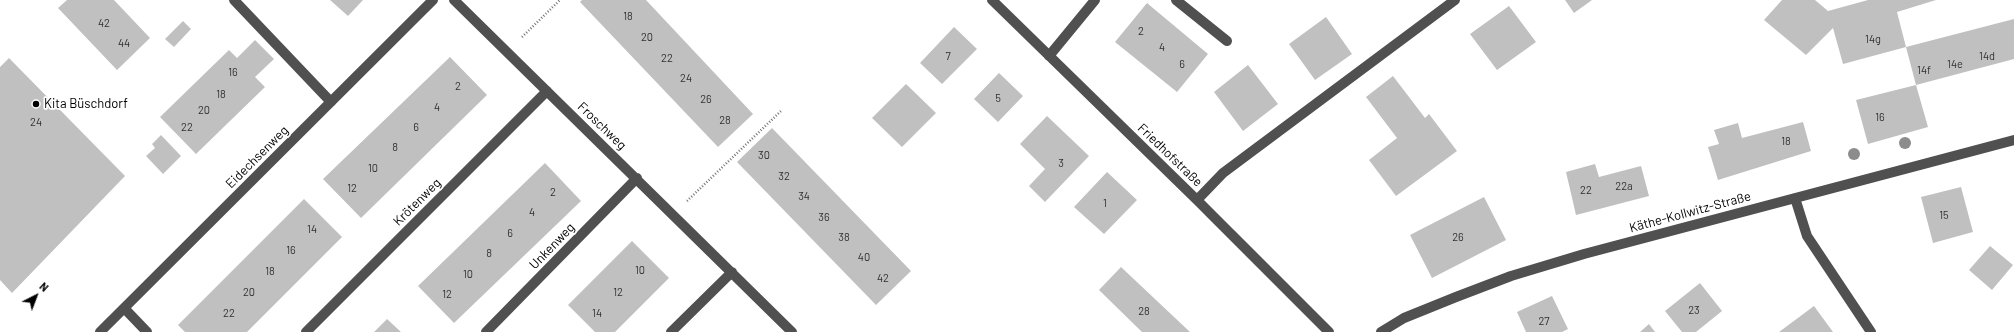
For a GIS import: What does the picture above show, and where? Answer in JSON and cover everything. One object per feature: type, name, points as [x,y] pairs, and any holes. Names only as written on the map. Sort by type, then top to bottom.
[{"type":"street","points":[[234,0],[331,102]]},
{"type":"street","name":"Eidechsenweg","points":[[100,332],[432,0]]},
{"type":"street","name":"Froschweg","points":[[454,0],[674,214],[792,332]]},
{"type":"street","name":"Friedhofstraße","points":[[992,0],[1197,200],[1329,332]]},
{"type":"street","points":[[1049,56],[1095,0]]},
{"type":"street","points":[[1176,0],[1227,41]]},
{"type":"street","points":[[1436,14],[1442,0]]},
{"type":"street","points":[[1197,200],[1223,173],[1455,0]]},
{"type":"street","name":"Krötenweg","points":[[306,332],[547,91]]},
{"type":"street","name":"Käthe-Kollwitz-Straße","points":[[1381,332],[1404,318],[1511,276],[1584,254],[2014,140]]},
{"type":"street","name":"Unkenweg","points":[[486,332],[637,178]]},
{"type":"street","points":[[1795,198],[1807,236],[1871,332]]},
{"type":"street","points":[[671,332],[732,272]]},
{"type":"street","points":[[124,308],[147,332]]},
{"type":"path","points":[[507,51],[560,0]]},
{"type":"path","points":[[674,214],[782,110]]},
{"type":"building","points":[[67,0],[114,0],[150,38],[117,70],[58,8]]},
{"type":"building","points":[[330,0],[363,0],[348,16]]},
{"type":"building","points":[[582,0],[646,0],[753,114],[718,147],[580,2]]},
{"type":"building","points":[[1565,0],[1592,0],[1574,13]]},
{"type":"building","points":[[1782,0],[1815,0],[1828,11],[1868,0],[1936,0],[1897,12],[1906,47],[1843,64],[1833,28],[1806,55],[1764,20]]},
{"type":"building","points":[[1147,3],[1208,54],[1177,92],[1115,42]]},
{"type":"building","points":[[1509,6],[1536,42],[1497,70],[1470,34]]},
{"type":"building","points":[[1326,17],[1352,54],[1315,80],[1289,44]]},
{"type":"building","points":[[2014,19],[2014,59],[1916,85],[1906,47]]},
{"type":"building","points":[[183,21],[191,29],[174,47],[165,39]]},
{"type":"building","points":[[954,27],[977,49],[942,84],[920,63]]},
{"type":"building","points":[[255,40],[274,59],[255,77],[265,87],[196,154],[160,117],[229,50],[237,58]]},
{"type":"building","points":[[450,57],[487,95],[361,218],[323,179]]},
{"type":"building","name":"Kita Büschdorf","points":[[9,58],[125,176],[12,293],[0,280],[0,67]]},
{"type":"building","points":[[1248,65],[1278,104],[1243,131],[1214,92]]},
{"type":"building","points":[[999,73],[1023,96],[998,122],[974,99]]},
{"type":"building","points":[[1393,76],[1425,118],[1429,114],[1457,151],[1396,196],[1369,160],[1397,138],[1366,97]]},
{"type":"building","points":[[906,84],[936,113],[902,147],[872,118]]},
{"type":"building","points":[[1916,85],[1928,127],[1868,144],[1856,100]]},
{"type":"building","points":[[1047,116],[1089,156],[1045,202],[1029,186],[1045,169],[1020,144]]},
{"type":"building","points":[[1803,122],[1811,151],[1718,180],[1708,147],[1719,144],[1714,130],[1738,123],[1742,138]]},
{"type":"building","points":[[772,128],[911,271],[876,305],[737,162]]},
{"type":"building","points":[[161,135],[181,156],[163,174],[146,156],[155,148],[152,144]]},
{"type":"building","points":[[545,163],[581,201],[454,323],[418,286]]},
{"type":"building","points":[[1595,164],[1599,177],[1641,166],[1649,196],[1576,215],[1566,172]]},
{"type":"building","points":[[1107,172],[1137,200],[1104,234],[1074,207]]},
{"type":"building","points":[[1961,187],[1973,232],[1933,243],[1921,197]]},
{"type":"building","points":[[1484,197],[1506,240],[1432,278],[1410,235]]},
{"type":"building","points":[[304,199],[342,237],[247,332],[185,332],[178,325]]},
{"type":"building","points":[[632,241],[669,278],[615,332],[595,332],[568,305]]},
{"type":"building","points":[[1990,246],[2013,265],[1992,290],[1969,270]]},
{"type":"building","points":[[1121,267],[1190,332],[1142,332],[1099,290]]},
{"type":"building","points":[[1700,283],[1722,311],[1696,332],[1682,332],[1665,311]]},
{"type":"building","points":[[1552,296],[1568,329],[1562,332],[1526,332],[1517,312]]},
{"type":"building","points":[[1814,306],[1833,332],[1779,332]]},
{"type":"building","points":[[387,319],[401,332],[374,332]]},
{"type":"building","points":[[1649,324],[1655,332],[1640,332]]},
{"type":"place","name":"Kita Büschdorf","points":[[36,104]]}]
